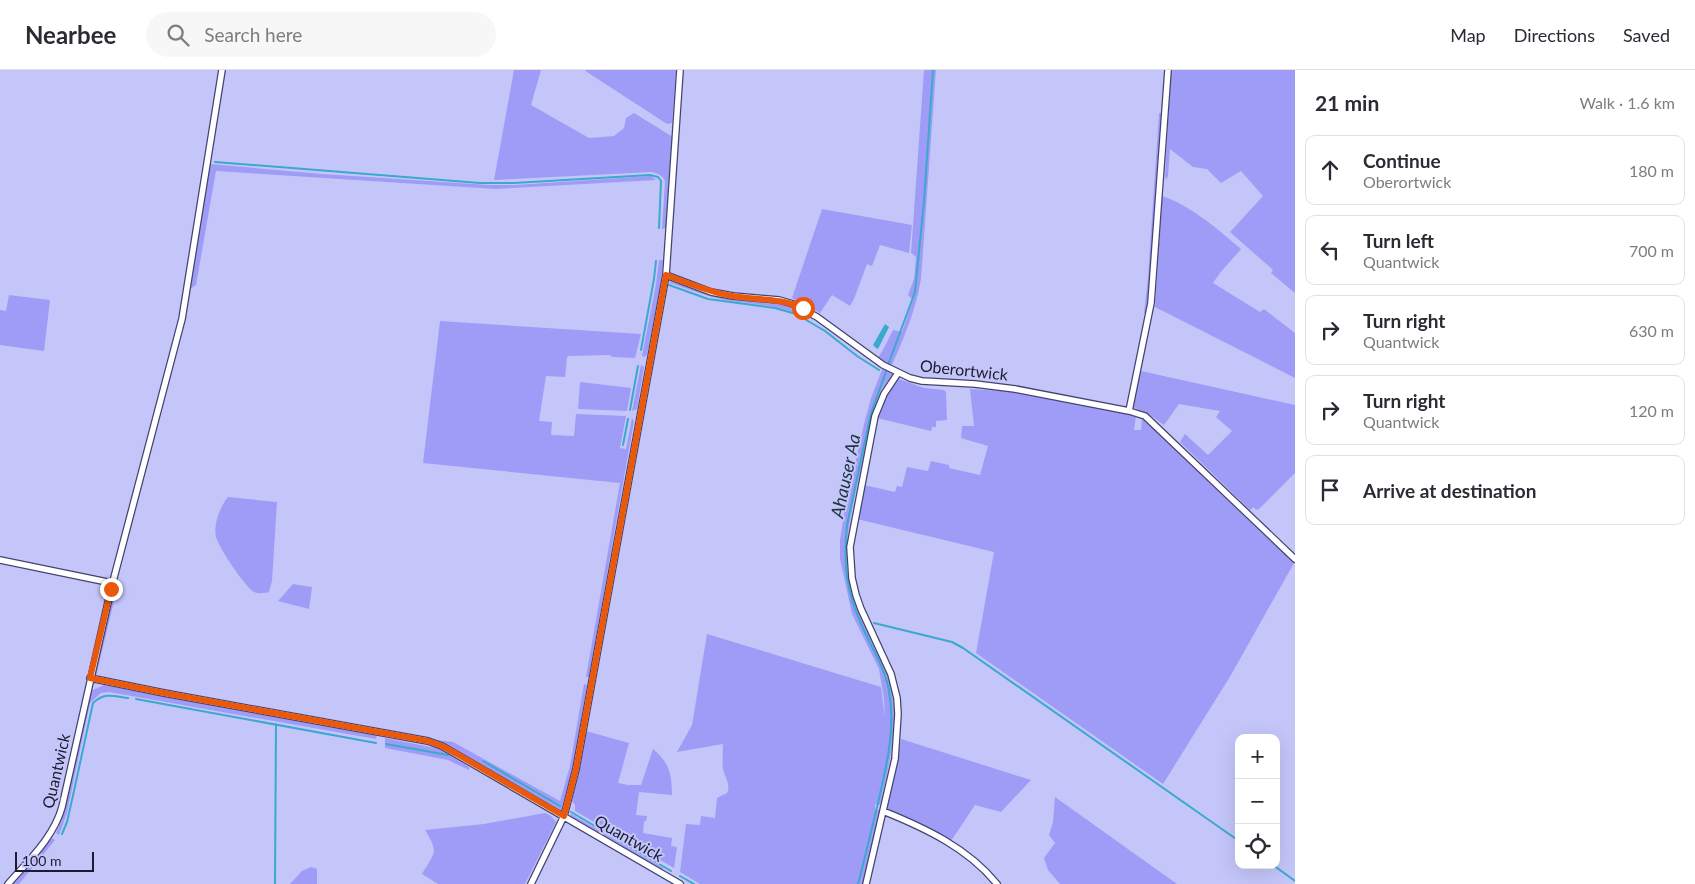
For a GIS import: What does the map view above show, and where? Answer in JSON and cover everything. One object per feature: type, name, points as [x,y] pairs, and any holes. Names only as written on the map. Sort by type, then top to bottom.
[{"type":"street","name":"Quantwick","points":[[8,884],[47,838],[59,818],[112,583],[182,320],[222,70]]},
{"type":"street","points":[[531,884],[564,816],[576,769],[666,275],[680,70]]},
{"type":"street","points":[[1129,411],[1151,303],[1168,70]]},
{"type":"street","name":"Oberortwick","points":[[666,275],[711,292],[779,300],[793,304],[817,317],[883,365],[922,382],[975,384],[1016,389],[1139,413],[1150,420],[1295,558]]},
{"type":"street","points":[[866,884],[896,752],[897,698],[888,667],[861,610],[856,595],[852,578],[850,548],[875,416],[884,394],[898,373]]},
{"type":"street","points":[[0,560],[112,583]]},
{"type":"street","name":"Quantwick","points":[[90,678],[428,741],[457,754],[680,884]]},
{"type":"street","points":[[883,811],[952,844],[972,858],[997,884]]},
{"type":"shaded area","points":[[514,70],[541,70],[531,105],[589,138],[614,136],[624,128],[626,118],[634,113],[673,137],[666,228],[662,229],[665,181],[663,177],[652,172],[494,180]]},
{"type":"shaded area","points":[[585,70],[676,70],[672,123],[667,124]]},
{"type":"shaded area","points":[[924,70],[936,70],[921,279],[913,313],[891,367],[878,358],[893,330],[902,332],[913,300],[908,295],[914,279],[916,257],[911,253]]},
{"type":"shaded area","points":[[1171,70],[1295,70],[1295,293],[1271,273],[1273,270],[1230,232],[1263,196],[1241,171],[1221,183],[1207,169],[1193,167],[1170,149],[1166,180]]},
{"type":"shaded area","points":[[1159,113],[1163,113],[1147,314],[1144,313]]},
{"type":"shaded area","points":[[210,164],[322,174],[489,185],[651,176],[656,180],[496,189],[216,171],[196,285],[190,289]]},
{"type":"shaded area","points":[[1162,196],[1194,212],[1241,249],[1213,283],[1260,312],[1264,309],[1295,333],[1295,378],[1155,307]]},
{"type":"shaded area","points":[[822,209],[912,225],[909,253],[880,245],[872,266],[867,264],[850,306],[832,295],[820,313],[792,298]]},
{"type":"shaded area","points":[[659,260],[663,260],[661,284],[647,355],[644,357],[642,356]]},
{"type":"shaded area","points":[[670,281],[707,293],[790,306],[801,311],[808,318],[777,307],[725,300],[670,283]]},
{"type":"shaded area","points":[[9,295],[50,300],[44,351],[0,345],[0,310],[6,311]]},
{"type":"shaded area","points":[[440,321],[641,334],[635,358],[612,357],[610,355],[568,356],[565,377],[546,376],[539,421],[552,422],[551,435],[574,436],[576,414],[626,416],[620,448],[626,449],[632,418],[634,421],[589,677],[586,677],[620,483],[423,463]]},
{"type":"shaded area","points":[[641,365],[644,367],[637,409],[632,411]]},
{"type":"shaded area","points":[[883,367],[894,372],[881,390],[875,406],[852,513],[846,556],[851,591],[887,673],[894,706],[891,756],[880,805],[875,804],[875,809],[881,811],[865,884],[700,884],[680,872],[686,824],[700,825],[701,816],[715,818],[717,798],[727,793],[728,784],[723,766],[723,744],[677,752],[692,725],[707,634],[881,687],[885,718],[879,669],[852,614],[840,559],[840,540],[845,508],[871,398]]},
{"type":"shaded area","points":[[1141,371],[1295,405],[1295,473],[1259,509],[1256,510],[1254,507],[1250,510],[1180,442],[1185,434],[1208,455],[1232,431],[1216,417],[1220,411],[1179,404],[1164,425],[1150,415],[1133,407]]},
{"type":"shaded area","points":[[899,379],[924,388],[944,390],[946,392],[947,420],[936,421],[936,427],[932,427],[931,431],[877,418],[887,395]]},
{"type":"shaded area","points":[[580,382],[631,388],[627,411],[578,409]]},
{"type":"shaded area","points":[[970,389],[1017,392],[1113,409],[1136,416],[1134,430],[1141,430],[1142,418],[1294,563],[1231,675],[1163,784],[976,653],[994,552],[857,519],[864,485],[895,492],[897,486],[902,487],[907,467],[928,471],[931,461],[949,465],[949,468],[980,475],[988,446],[961,438],[962,426],[974,426]]},
{"type":"shaded area","points":[[228,497],[277,502],[272,581],[269,592],[257,593],[250,589],[233,567],[218,542],[215,532],[216,521]]},
{"type":"shaded area","points":[[293,584],[312,587],[309,609],[278,601]]},
{"type":"shaded area","points":[[111,593],[116,593],[96,676],[93,675]]},
{"type":"shaded area","points":[[584,684],[587,685],[572,772],[561,810],[436,740],[453,742],[560,801],[570,766]]},
{"type":"shaded area","points":[[104,685],[377,735],[376,739],[109,692],[101,693],[90,703],[67,813],[59,835],[56,833],[62,820],[91,691]]},
{"type":"shaded area","points":[[586,731],[629,743],[618,783],[641,785],[653,749],[663,759],[669,769],[672,795],[639,792],[636,815],[647,816],[646,821],[644,821],[643,833],[672,838],[671,846],[677,847],[674,868],[575,811],[575,805],[572,801]]},
{"type":"shaded area","points":[[385,738],[441,749],[469,767],[469,770],[448,760],[385,748]]},
{"type":"shaded area","points":[[901,739],[1031,780],[1001,812],[975,805],[951,841],[929,827],[887,810]]},
{"type":"shaded area","points":[[1055,797],[1177,884],[1060,884],[1048,870],[1044,858],[1055,843],[1049,835],[1053,822]]},
{"type":"shaded area","points":[[545,813],[556,822],[525,884],[438,884],[422,874],[434,852],[432,843],[425,830],[484,824]]},
{"type":"shaded area","points":[[571,814],[663,868],[662,871],[569,816]]},
{"type":"shaded area","points":[[52,838],[55,840],[19,884],[13,884]]},
{"type":"shaded area","points":[[311,867],[317,869],[317,884],[290,884],[302,871]]},
{"type":"water","points":[[885,324],[889,327],[878,349],[873,345]]},
{"type":"waterway","name":"Ahauser Aa","points":[[888,365],[915,292],[924,201],[933,70]]},
{"type":"waterway","points":[[215,162],[480,183],[514,183],[650,175],[658,177],[661,181],[659,228]]},
{"type":"waterway","points":[[641,350],[656,261]]},
{"type":"waterway","points":[[669,285],[708,299],[775,308],[796,314],[825,331],[857,356],[879,370]]},
{"type":"waterway","points":[[630,410],[638,366]]},
{"type":"waterway","name":"Ahauser Aa","points":[[858,884],[887,763],[891,735],[891,706],[885,674],[857,615],[849,590],[845,552],[847,525],[871,413],[887,369]]},
{"type":"waterway","points":[[623,445],[628,419]]},
{"type":"waterway","points":[[874,623],[952,642],[963,648],[1235,838]]},
{"type":"waterway","points":[[62,834],[67,822],[93,703],[105,696],[128,698]]},
{"type":"waterway","points":[[136,699],[376,743]]},
{"type":"waterway","points":[[275,884],[276,724]]},
{"type":"waterway","points":[[386,744],[448,755]]},
{"type":"waterway","points":[[483,761],[560,806]]},
{"type":"waterway","points":[[571,812],[671,871]]},
{"type":"waterway","points":[[1278,869],[1295,881]]},
{"type":"waterway","points":[[680,876],[694,884]]},
{"type":"route","points":[[111,589],[90,678],[428,741],[457,754],[564,816],[576,769],[666,275],[711,292],[779,300],[803,308]]}]
